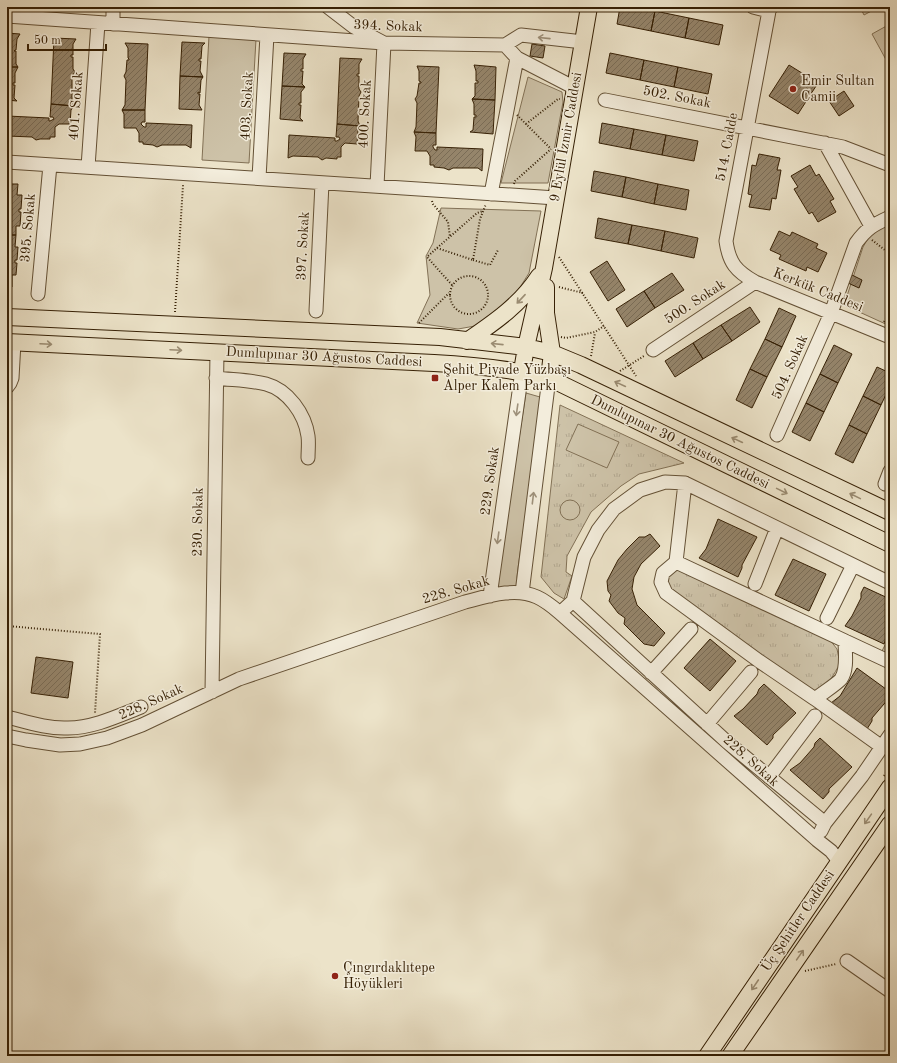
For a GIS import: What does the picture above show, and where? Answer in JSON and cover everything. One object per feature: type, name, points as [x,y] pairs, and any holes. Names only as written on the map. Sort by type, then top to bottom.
[{"type":"main road","name":"9 Eylül İzmir Caddesi","points":[[549,378],[552,353],[546,314],[545,275],[548,241],[556,198],[557,150],[574,94],[588,7]]},
{"type":"main road","name":"9 Eylül İzmir Caddesi","points":[[467,341],[503,316],[545,275]]},
{"type":"main road","name":"9 Eylül İzmir Caddesi","points":[[522,371],[526,347],[545,275]]},
{"type":"main road","name":"Dumlupınar 30 Ağustos Caddesi","points":[[7,317],[417,336],[526,347],[552,353],[609,378],[890,512]]},
{"type":"main road","name":"Dumlupınar 30 Ağustos Caddesi","points":[[10,342],[442,363],[522,371],[549,378],[890,544]]},
{"type":"main road","name":"Üç Şehitler Caddesi","points":[[707,1056],[890,787]]},
{"type":"main road","name":"Üç Şehitler Caddesi","points":[[730,1056],[890,824]]},
{"type":"street","points":[[113,7],[113,24]]},
{"type":"street","points":[[328,7],[354,27],[384,43]]},
{"type":"street","points":[[752,7],[770,9]]},
{"type":"street","name":"514. Cadde","points":[[755,282],[743,275],[734,265],[728,254],[726,241],[770,9]]},
{"type":"street","name":"394. Sokak","points":[[7,16],[384,43],[505,45]]},
{"type":"street","name":"401. Sokak","points":[[88,167],[98,23]]},
{"type":"street","name":"403. Sokak","points":[[259,178],[267,35]]},
{"type":"street","points":[[574,94],[517,58],[505,45],[521,35],[582,42]]},
{"type":"street","name":"400. Sokak","points":[[378,186],[384,43]]},
{"type":"street","points":[[491,194],[517,58]]},
{"type":"street","name":"502. Sokak","points":[[605,100],[843,147],[890,165]]},
{"type":"street","points":[[825,144],[867,230],[890,217]]},
{"type":"street","points":[[7,162],[556,198]]},
{"type":"street","name":"395. Sokak","points":[[38,294],[50,165]]},
{"type":"street","name":"397. Sokak","points":[[316,311],[322,183]]},
{"type":"street","name":"504. Sokak","points":[[777,435],[831,313],[856,244],[867,230]]},
{"type":"street","name":"Kerkük Caddesi","points":[[755,282],[890,337]]},
{"type":"street","name":"500. Sokak","points":[[653,350],[755,282]]},
{"type":"street","points":[[7,387],[12,378],[10,342]]},
{"type":"street","name":"230. Sokak","points":[[212,692],[216,352]]},
{"type":"street","name":"229. Sokak","points":[[490,596],[522,371]]},
{"type":"street","points":[[216,378],[265,384],[279,389],[295,404],[302,416],[308,436],[308,458]]},
{"type":"street","points":[[522,593],[549,378]]},
{"type":"street","points":[[560,613],[573,601],[584,557],[598,530],[614,509],[640,490],[665,482],[685,483],[890,583]]},
{"type":"street","points":[[685,483],[676,562],[663,572],[661,582],[666,593],[759,661],[815,698],[882,747]]},
{"type":"street","points":[[755,584],[776,528]]},
{"type":"street","points":[[676,562],[890,662]]},
{"type":"street","points":[[827,618],[853,565]]},
{"type":"street","name":"228. Sokak","points":[[7,736],[60,744],[80,744],[93,742],[124,733],[239,678],[458,604],[501,594],[522,593],[537,597],[560,613],[816,840],[831,851],[839,861]]},
{"type":"street","points":[[573,601],[707,724],[825,823]]},
{"type":"street","points":[[651,673],[691,629]]},
{"type":"street","points":[[815,698],[841,680],[846,657],[845,641]]},
{"type":"street","points":[[707,724],[750,672]]},
{"type":"street","points":[[7,717],[54,727],[67,728],[94,724],[141,707]]},
{"type":"street","points":[[769,777],[815,716]]},
{"type":"street","points":[[816,840],[825,823],[862,776],[890,735]]},
{"type":"street","points":[[847,961],[890,991]]},
{"type":"path","points":[[526,124],[558,99],[574,94]]},
{"type":"path","points":[[508,106],[526,124],[557,150],[515,181],[511,195]]},
{"type":"path","points":[[175,325],[183,173]]},
{"type":"path","points":[[429,190],[433,204],[448,222],[450,238]]},
{"type":"path","points":[[474,260],[480,218],[491,194]]},
{"type":"path","points":[[452,285],[428,257],[478,213],[483,211]]},
{"type":"path","points":[[867,230],[890,254]]},
{"type":"path","points":[[548,241],[637,378]]},
{"type":"path","points":[[437,248],[490,265],[498,250]]},
{"type":"path","points":[[545,275],[583,293]]},
{"type":"path","points":[[468,276],[478,279],[483,282],[488,292],[486,303],[479,311],[472,314],[464,314],[454,308],[451,304],[450,293],[452,285],[458,279],[463,277],[468,276]]},
{"type":"path","points":[[417,336],[420,322],[450,293]]},
{"type":"path","points":[[549,333],[566,338],[595,332],[604,326]]},
{"type":"path","points":[[589,369],[595,332]]},
{"type":"path","points":[[609,378],[653,350]]},
{"type":"path","points":[[7,606],[7,634]]},
{"type":"path","points":[[8,626],[100,634],[94,724]]},
{"type":"path","points":[[785,976],[847,961]]},
{"type":"green space","points":[[860,7],[879,7],[864,15]]},
{"type":"green space","points":[[890,24],[890,67],[872,34]]},
{"type":"green space","points":[[209,36],[256,39],[249,163],[202,160]]},
{"type":"green space","points":[[528,77],[562,92],[563,102],[548,183],[501,183]]},
{"type":"green space","points":[[441,208],[541,211],[529,273],[517,292],[498,310],[475,326],[458,329],[417,323],[430,295],[426,256],[433,243]]},
{"type":"green space","points":[[890,222],[890,326],[844,305],[863,247],[870,235]]},
{"type":"green space","points":[[526,393],[542,399],[518,568],[517,577],[519,592],[496,588]]},
{"type":"green space","points":[[560,405],[684,463],[639,474],[621,486],[591,512],[567,556],[566,572],[572,576],[564,599],[554,593],[541,577]]},
{"type":"green space","points":[[578,424],[619,442],[607,468],[566,450]]},
{"type":"green space","points":[[570,500],[577,503],[580,510],[577,517],[570,520],[563,517],[560,510],[563,503]]},
{"type":"green space","points":[[679,569],[830,640],[837,649],[840,664],[830,680],[824,687],[817,691],[804,689],[667,590],[668,574]]},
{"type":"green space","points":[[890,635],[890,655],[882,651]]},
{"type":"building","points":[[620,7],[634,7],[655,11],[651,31],[617,24]]},
{"type":"building","points":[[655,11],[689,18],[685,38],[651,31]]},
{"type":"building","points":[[689,18],[723,25],[719,45],[685,38]]},
{"type":"building","points":[[7,33],[20,34],[17,39],[16,50],[14,51],[16,51],[16,64],[18,67],[7,67]]},
{"type":"building","points":[[54,38],[76,39],[73,44],[73,55],[71,55],[71,57],[73,57],[73,69],[75,72],[72,76],[72,101],[74,106],[51,104]]},
{"type":"building","points":[[182,42],[205,43],[202,46],[201,59],[199,59],[199,61],[201,61],[200,71],[203,77],[180,76]]},
{"type":"building","points":[[125,43],[148,44],[145,110],[122,110],[125,105],[126,80],[124,76],[126,72],[127,60],[129,60],[128,48]]},
{"type":"building","points":[[532,44],[545,46],[543,58],[530,56]]},
{"type":"building","points":[[284,53],[306,54],[303,59],[303,69],[301,69],[301,71],[303,71],[302,84],[305,87],[282,86]]},
{"type":"building","points":[[610,53],[644,60],[640,80],[606,73]]},
{"type":"building","points":[[340,58],[362,59],[359,64],[359,74],[357,74],[357,76],[359,76],[359,89],[361,92],[359,96],[358,121],[360,126],[337,124]]},
{"type":"building","points":[[644,60],[678,67],[674,87],[640,80]]},
{"type":"building","points":[[474,65],[496,67],[495,100],[472,99],[475,96],[475,83],[478,83],[478,81],[476,81],[476,71]]},
{"type":"building","name":"Emir Sultan Camii","points":[[789,65],[818,83],[798,114],[769,96]]},
{"type":"building","points":[[417,66],[439,67],[436,133],[414,132],[416,127],[417,103],[415,99],[417,96],[419,83],[421,83],[419,81],[419,71]]},
{"type":"building","points":[[7,67],[18,67],[15,73],[15,83],[13,83],[13,85],[15,85],[14,98],[17,101],[7,100]]},
{"type":"building","points":[[678,67],[712,74],[708,94],[674,87]]},
{"type":"building","points":[[180,76],[203,77],[201,80],[200,93],[198,92],[198,94],[200,94],[199,105],[202,110],[179,109]]},
{"type":"building","points":[[282,86],[305,87],[301,92],[301,103],[299,103],[299,105],[301,105],[300,118],[303,121],[280,119]]},
{"type":"building","points":[[844,91],[854,106],[839,116],[829,101]]},
{"type":"building","points":[[472,99],[495,100],[493,134],[470,132],[473,130],[474,117],[476,117],[476,115],[474,115],[474,104]]},
{"type":"building","points":[[51,104],[74,106],[71,110],[70,124],[59,124],[55,127],[55,137],[36,140],[32,137],[7,136],[7,116],[49,118],[50,121],[54,119],[53,117],[50,117]]},
{"type":"building","points":[[122,110],[145,110],[145,122],[142,122],[141,124],[144,127],[146,127],[146,123],[192,125],[191,148],[186,145],[162,145],[157,147],[139,142],[139,133],[136,128],[124,128],[124,114]]},
{"type":"building","points":[[602,123],[634,129],[630,149],[599,143]]},
{"type":"building","points":[[337,124],[360,126],[358,130],[357,144],[345,143],[341,147],[341,157],[337,157],[337,159],[326,158],[322,160],[318,157],[293,156],[288,158],[289,135],[335,138],[335,141],[337,141],[340,139],[339,137],[336,137]]},
{"type":"building","points":[[634,129],[666,135],[662,155],[630,149]]},
{"type":"building","points":[[414,132],[436,133],[436,145],[433,145],[435,150],[437,150],[437,147],[483,149],[482,171],[478,168],[453,168],[449,170],[430,165],[430,156],[427,151],[415,151],[416,137]]},
{"type":"building","points":[[666,135],[698,141],[694,161],[662,155]]},
{"type":"building","points":[[759,154],[780,158],[777,170],[781,170],[776,199],[772,198],[770,210],[749,207],[752,195],[748,194],[752,165],[756,166]]},
{"type":"building","points":[[810,165],[816,176],[819,174],[834,199],[830,201],[836,212],[818,222],[812,212],[809,214],[794,189],[798,187],[791,176]]},
{"type":"building","points":[[594,171],[626,177],[622,197],[591,191]]},
{"type":"building","points":[[626,177],[658,184],[654,204],[622,197]]},
{"type":"building","points":[[7,184],[18,184],[17,195],[22,195],[21,209],[19,209],[19,212],[21,212],[20,226],[16,226],[16,235],[7,235]]},
{"type":"building","points":[[658,184],[689,190],[686,210],[654,204]]},
{"type":"building","points":[[598,218],[632,225],[628,244],[595,238]]},
{"type":"building","points":[[632,225],[665,231],[661,251],[628,244]]},
{"type":"building","points":[[665,231],[698,238],[694,258],[661,251]]},
{"type":"building","points":[[779,231],[790,236],[792,232],[818,244],[816,248],[827,253],[818,272],[807,267],[806,271],[779,259],[781,255],[770,250]]},
{"type":"building","points":[[7,235],[16,235],[15,247],[18,247],[17,260],[15,260],[15,263],[17,263],[16,275],[12,275],[12,287],[7,287]]},
{"type":"building","points":[[607,261],[625,290],[608,301],[590,272]]},
{"type":"building","points":[[672,273],[684,290],[655,308],[644,291]]},
{"type":"building","points":[[852,275],[862,280],[859,288],[848,283]]},
{"type":"building","points":[[644,291],[655,308],[627,327],[616,309]]},
{"type":"building","points":[[750,307],[760,322],[732,341],[721,325]]},
{"type":"building","points":[[779,308],[796,316],[782,347],[765,339]]},
{"type":"building","points":[[721,325],[732,341],[703,359],[693,343]]},
{"type":"building","points":[[765,339],[782,347],[767,377],[750,369]]},
{"type":"building","points":[[693,343],[703,359],[675,377],[665,361]]},
{"type":"building","points":[[834,345],[852,354],[838,383],[820,374]]},
{"type":"building","points":[[877,367],[890,373],[890,386],[881,405],[863,396]]},
{"type":"building","points":[[750,369],[767,377],[752,408],[736,400]]},
{"type":"building","points":[[820,374],[838,383],[824,412],[806,403]]},
{"type":"building","points":[[863,396],[881,405],[867,434],[849,425]]},
{"type":"building","points":[[806,403],[824,412],[810,441],[792,432]]},
{"type":"building","points":[[849,425],[867,434],[853,463],[835,454]]},
{"type":"building","points":[[718,519],[757,537],[742,565],[738,577],[699,558],[706,549]]},
{"type":"building","points":[[650,534],[660,546],[641,564],[634,577],[632,589],[637,605],[665,633],[654,646],[644,644],[624,624],[625,618],[618,613],[609,601],[611,595],[608,591],[607,581],[618,560],[627,549],[639,537],[645,537]]},
{"type":"building","points":[[793,559],[826,574],[809,611],[775,595]]},
{"type":"building","points":[[864,587],[890,599],[890,628],[884,644],[845,626],[861,598],[861,593]]},
{"type":"building","points":[[710,639],[736,661],[710,691],[684,668]]},
{"type":"building","points":[[36,657],[73,662],[68,698],[31,693]]},
{"type":"building","points":[[857,668],[890,692],[890,697],[872,718],[872,721],[867,729],[831,703],[840,696]]},
{"type":"building","points":[[764,684],[796,713],[773,735],[773,738],[767,745],[734,716],[743,709]]},
{"type":"building","points":[[820,738],[852,767],[829,789],[829,792],[823,799],[790,770],[800,763]]},
{"type":"place","name":"Emir Sultan Camii","points":[[793,89]]},
{"type":"place","name":"Şehit Piyade Yüzbaşı Alper Kalem Parkı","points":[[435,378]]},
{"type":"place","name":"Çıngırdaklıtepe Höyükleri","points":[[335,976]]}]
